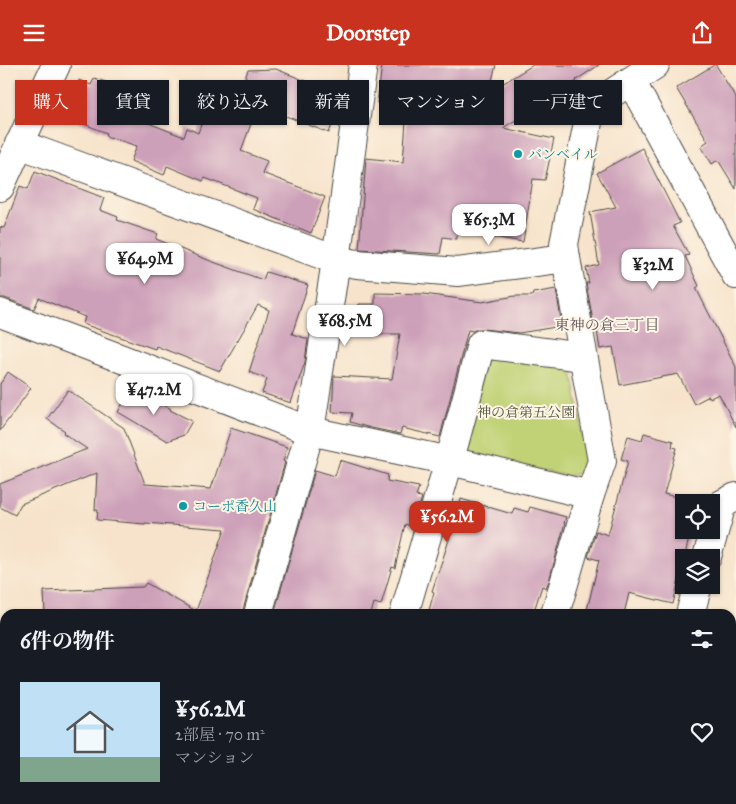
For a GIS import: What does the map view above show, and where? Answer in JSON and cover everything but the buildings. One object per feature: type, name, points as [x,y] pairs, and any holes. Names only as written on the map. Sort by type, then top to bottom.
[{"type":"street","points":[[0,187],[56,65]]},
{"type":"street","points":[[259,609],[310,431],[363,65]]},
{"type":"street","points":[[556,609],[602,461],[564,245],[592,107],[655,65]]},
{"type":"street","points":[[631,81],[736,275]]},
{"type":"street","points":[[19,144],[336,260],[357,264],[458,272],[566,257]]},
{"type":"street","points":[[0,313],[310,431],[450,461],[590,495]]},
{"type":"street","points":[[406,609],[450,461],[481,344],[583,357]]},
{"type":"street","points":[[708,549],[722,504],[736,497]]},
{"type":"street","points":[[691,609],[696,594]]},
{"type":"green space","name":"神の倉第五公園","points":[[494,354],[563,363],[572,370],[587,458],[583,471],[568,477],[471,453],[465,442],[485,360]]},
{"type":"place","name":"バンベイル","points":[[518,154]]},
{"type":"place","name":"コーポ香久山","points":[[183,506]]},
{"type":"district","name":"東神の倉三丁目","points":[[607,325]]}]
